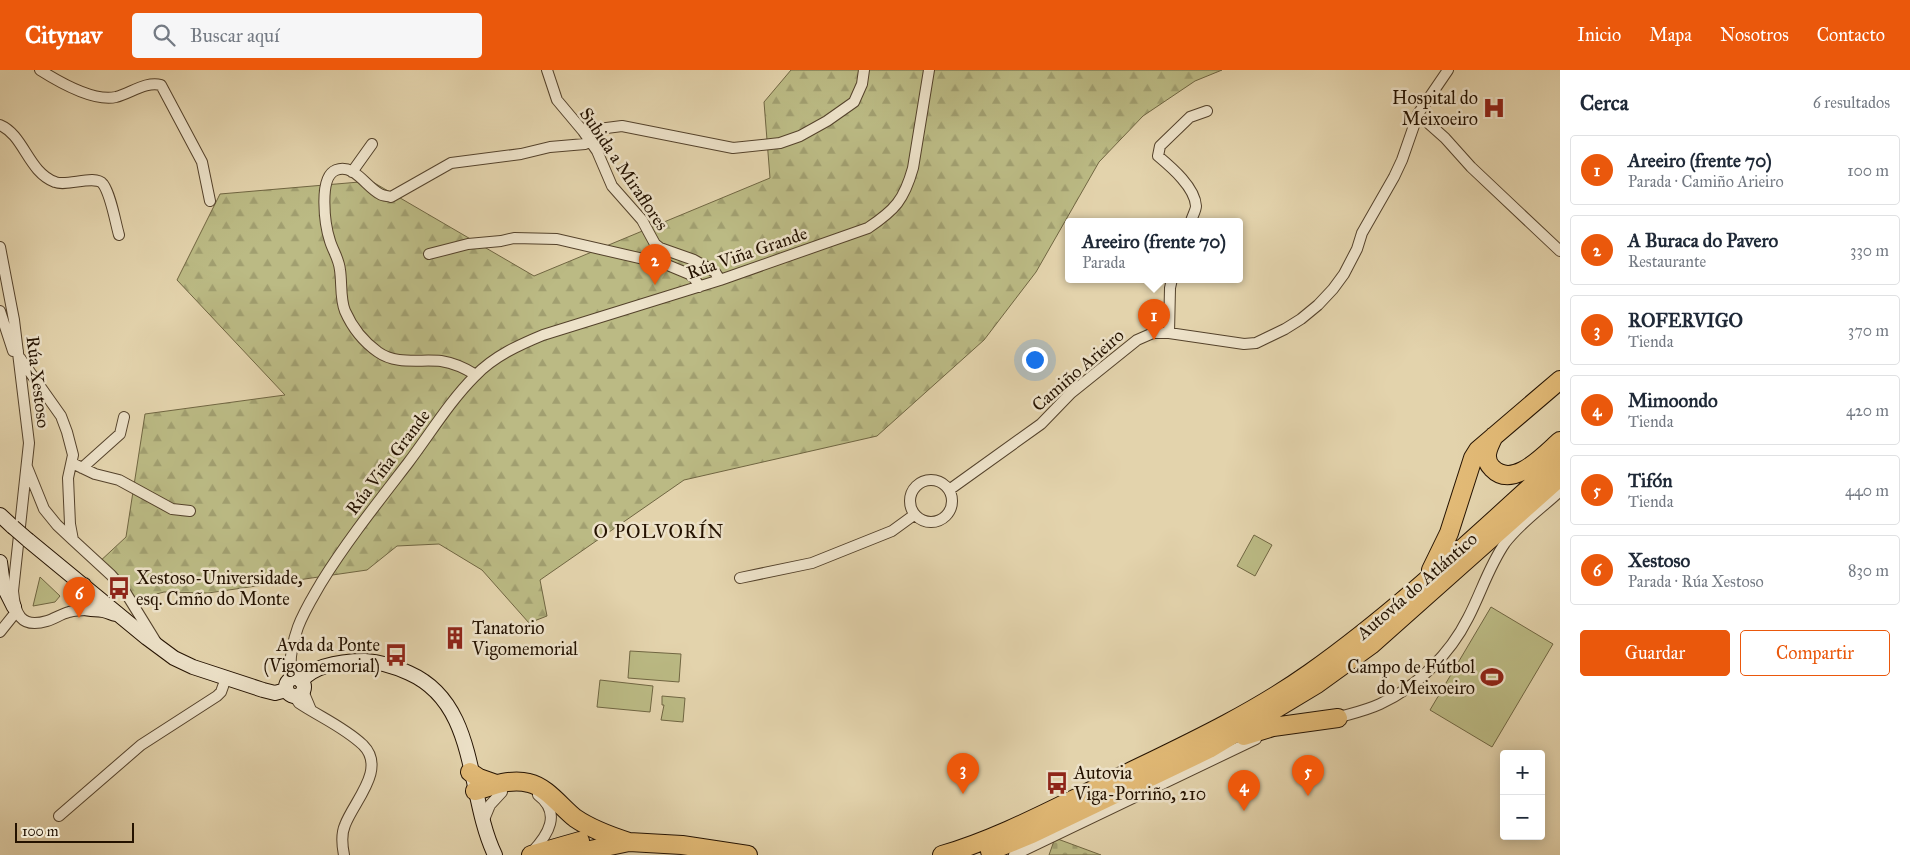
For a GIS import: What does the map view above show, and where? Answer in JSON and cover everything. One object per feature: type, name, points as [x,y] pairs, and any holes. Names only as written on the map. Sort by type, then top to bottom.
[{"type":"highway","points":[[1406,598],[1433,568],[1449,533],[1473,458],[1486,442],[1560,380]]},
{"type":"highway","points":[[1495,434],[1488,448],[1487,459],[1490,466],[1504,475],[1513,475],[1528,468],[1560,441]]},
{"type":"highway","name":"Autovía do Atlántico","points":[[942,855],[988,839],[1024,823],[1242,716],[1309,674],[1363,634],[1406,598],[1560,460]]},
{"type":"highway","name":"Autovía do Atlántico","points":[[980,855],[1032,834],[1209,749],[1316,684],[1371,645],[1560,477]]},
{"type":"highway","points":[[1209,749],[1273,727],[1338,718]]},
{"type":"highway","points":[[470,772],[499,788]]},
{"type":"highway","points":[[476,794],[516,782],[534,785],[575,818],[610,836],[629,842],[682,845],[748,855]]},
{"type":"highway","points":[[999,855],[1032,834]]},
{"type":"highway","points":[[530,855],[564,845],[610,836]]},
{"type":"highway","points":[[566,855],[629,842]]},
{"type":"street","points":[[40,70],[94,97],[106,98],[146,85],[161,85],[202,162],[210,201]]},
{"type":"street","name":"Subida a Miraflores","points":[[547,70],[557,100],[584,131],[596,151],[612,186],[642,220],[655,244],[660,248],[694,260],[715,272],[720,280]]},
{"type":"street","points":[[584,131],[622,126],[733,148],[780,143],[800,136],[827,121],[854,102],[862,84],[864,70]]},
{"type":"street","name":"Rúa Viña Grande","points":[[295,688],[290,665],[292,646],[298,626],[308,606],[330,569],[368,516],[449,406],[476,375],[497,358],[543,335],[720,280],[868,228],[889,214],[905,192],[913,168],[929,70]]},
{"type":"street","name":"Camiño Arieiro","points":[[949,490],[1041,424],[1070,393],[1137,340],[1153,333],[1169,333],[1244,344],[1256,343],[1301,319],[1318,305],[1344,274],[1357,249],[1362,233],[1402,160],[1418,114],[1448,70]]},
{"type":"street","points":[[1192,218],[1196,206],[1190,191],[1179,174],[1158,156],[1160,146],[1190,117],[1208,111]]},
{"type":"street","points":[[1418,114],[1560,251]]},
{"type":"street","points":[[0,126],[10,131],[42,174],[56,182],[67,184],[96,180],[102,182],[106,189],[118,235]]},
{"type":"street","points":[[476,375],[462,366],[442,361],[390,358],[378,352],[353,327],[344,309],[338,257],[328,235],[325,207],[326,180],[329,174],[337,169],[347,169],[381,195],[391,197],[451,163],[520,154],[550,147],[585,144],[590,141]]},
{"type":"street","points":[[352,172],[372,144]]},
{"type":"street","points":[[429,254],[468,244],[514,238],[557,239],[666,264],[689,274],[695,279],[699,287]]},
{"type":"street","name":"Rúa Xestoso","points":[[0,247],[11,300],[29,432],[27,467],[13,591],[15,609]]},
{"type":"street","points":[[1169,333],[1171,283]]},
{"type":"street","points":[[0,311],[8,332],[11,348],[18,354],[61,416],[67,432],[73,455],[68,478],[70,524],[73,540]]},
{"type":"street","points":[[82,468],[120,434],[124,417]]},
{"type":"street","points":[[72,463],[95,474],[118,480],[172,509],[190,511]]},
{"type":"street","points":[[27,467],[44,509],[56,525],[111,575],[124,590],[160,649]]},
{"type":"street","points":[[932,480],[944,484],[949,490],[952,503],[950,510],[940,520],[926,522],[914,515],[910,502],[914,489],[919,484],[932,480]]},
{"type":"street","points":[[1014,855],[1268,734],[1319,724],[1381,704],[1408,687],[1426,673],[1457,638],[1495,559],[1516,530],[1560,491]]},
{"type":"street","points":[[0,515],[84,586],[95,607]]},
{"type":"street","points":[[740,578],[812,563],[892,531],[914,515]]},
{"type":"street","points":[[0,562],[3,585],[15,609],[21,618],[27,622],[39,623],[48,621],[73,606],[95,607],[119,615],[160,649],[193,667],[275,693],[295,688],[310,673],[324,667],[356,661],[391,665],[414,675],[442,697],[455,716],[461,730],[483,823],[495,855]]},
{"type":"street","points":[[73,606],[80,590],[84,586]]},
{"type":"street","points":[[0,632],[15,609]]},
{"type":"street","points":[[59,816],[141,746],[217,696],[221,692],[226,678]]},
{"type":"street","points":[[295,688],[299,703],[345,730],[369,752],[372,761],[370,776],[345,825],[342,843],[344,855]]},
{"type":"street","points":[[483,823],[499,788],[526,790],[540,797],[550,808],[551,823],[540,844],[530,855]]},
{"type":"green space","points":[[791,70],[1222,70],[1195,81],[1143,116],[1099,162],[1067,218],[1065,218],[1065,221],[1036,272],[984,340],[877,436],[684,480],[540,580],[547,616],[529,623],[482,570],[439,544],[397,546],[367,570],[208,593],[164,592],[134,600],[120,576],[97,564],[126,537],[145,414],[285,395],[177,280],[220,194],[371,181],[534,276],[770,178],[764,102]]},
{"type":"green space","points":[[1254,535],[1272,545],[1255,576],[1237,566]]},
{"type":"green space","points":[[40,577],[60,596],[55,602],[33,606]]},
{"type":"green space","name":"Campo de Fútbol do Meixoeiro","points":[[1491,607],[1553,644],[1492,747],[1430,710]]},
{"type":"green space","points":[[630,651],[681,654],[679,682],[628,678]]},
{"type":"green space","points":[[600,680],[653,686],[650,712],[597,707]]},
{"type":"green space","points":[[662,696],[685,698],[683,722],[661,720],[664,705],[662,705]]},
{"type":"green space","points":[[1055,838],[1101,855],[1049,855]]},
{"type":"place","name":"Hospital do Meixoeiro","points":[[1494,108]]},
{"type":"place","name":"A Buraca do Pavero","points":[[655,285]]},
{"type":"place","name":"Areeiro (frente 70)","points":[[1154,340]]},
{"type":"place","name":"Xestoso-Universidade, esq. Cmño do Monte","points":[[119,588]]},
{"type":"place","name":"Xestoso","points":[[79,618]]},
{"type":"place","name":"Tanatorio Vigomemorial","points":[[455,638]]},
{"type":"place","name":"Avda da Ponte (Vigomemorial)","points":[[396,655]]},
{"type":"place","name":"Campo de Fútbol do Meixoeiro","points":[[1492,677]]},
{"type":"place","name":"Autovia Viga-Porriño, 210","points":[[1057,783]]},
{"type":"place","name":"ROFERVIGO","points":[[963,794]]},
{"type":"place","name":"Tifón","points":[[1308,796]]},
{"type":"place","name":"Mimoondo","points":[[1244,811]]},
{"type":"district","name":"O POLVORÍN","points":[[659,531]]}]
